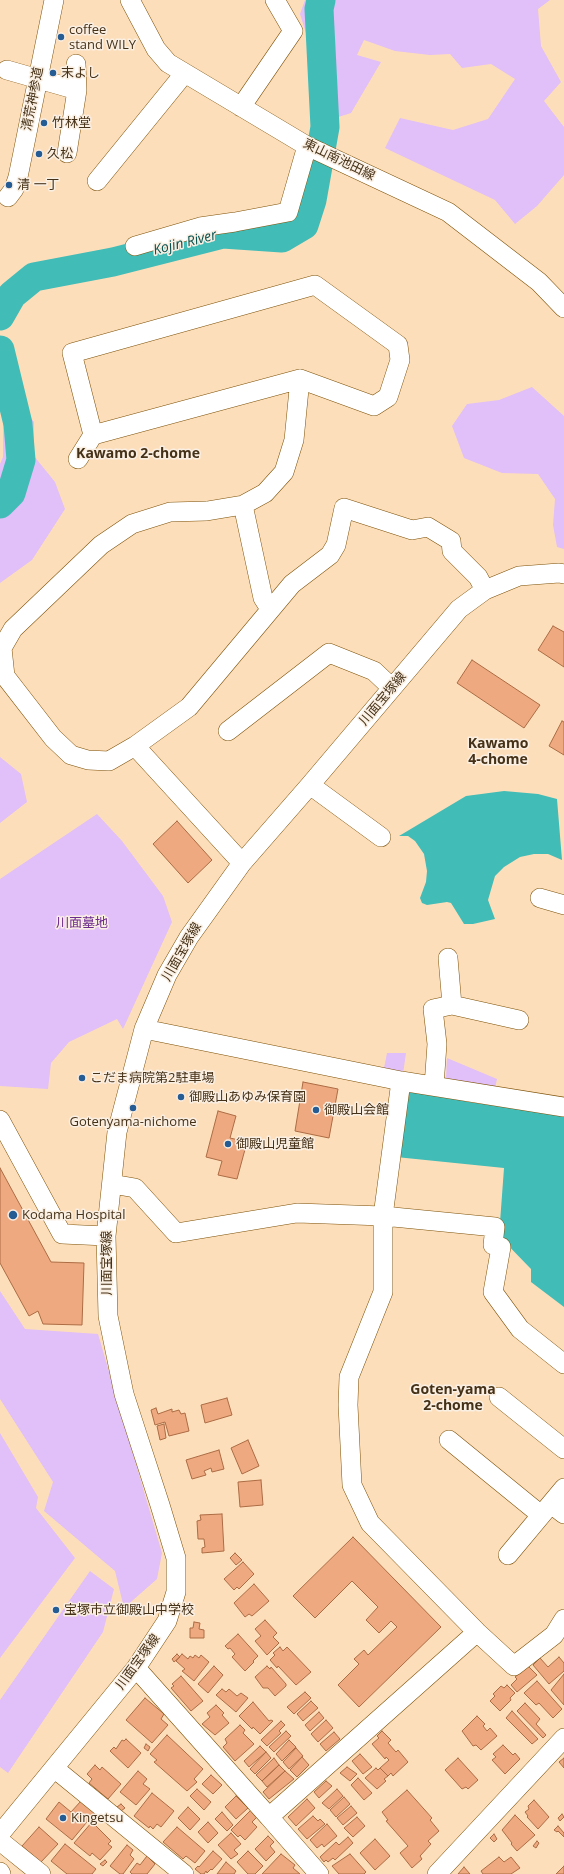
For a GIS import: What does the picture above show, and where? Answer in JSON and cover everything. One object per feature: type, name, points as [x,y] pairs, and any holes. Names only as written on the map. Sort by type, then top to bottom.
[{"type":"street","name":"清荒神参道","points":[[8,196],[14,189],[18,177],[54,0]]},
{"type":"street","name":"東山南池田線","points":[[130,0],[156,49],[168,63],[241,108],[310,147],[448,212],[539,282],[564,308]]},
{"type":"street","points":[[241,108],[293,31],[275,0]]},
{"type":"street","points":[[67,153],[77,90],[76,64]]},
{"type":"street","points":[[7,70],[77,90]]},
{"type":"street","points":[[97,181],[184,74]]},
{"type":"street","points":[[135,246],[200,226],[235,222],[288,212],[310,147]]},
{"type":"street","points":[[78,459],[93,435],[300,379],[374,406],[388,397],[400,360],[398,345],[315,285],[72,353],[93,435]]},
{"type":"street","points":[[300,379],[294,440],[284,472],[265,493],[242,505],[207,511],[170,512],[132,524],[101,545],[13,629],[2,648],[5,676],[53,738],[71,755],[88,760],[109,761],[135,746],[189,708],[292,584],[330,555],[336,545],[344,508],[412,530],[428,527],[451,541],[452,551],[478,577],[485,590]]},
{"type":"street","points":[[242,505],[264,598],[270,609]]},
{"type":"street","name":"川面宝塚線","points":[[0,1834],[136,1668],[167,1621],[176,1592],[176,1558],[124,1394],[108,1316],[106,1236],[117,1132],[144,1028],[167,975],[189,937],[242,863],[459,609],[485,590],[519,576],[559,573],[564,574]]},
{"type":"street","points":[[228,731],[329,653],[374,671],[392,688]]},
{"type":"street","points":[[135,746],[242,863]]},
{"type":"street","points":[[310,785],[380,837]]},
{"type":"street","points":[[540,898],[564,906]]},
{"type":"street","points":[[448,958],[452,1005]]},
{"type":"street","points":[[434,1086],[437,1044],[433,1008],[452,1005],[519,1020]]},
{"type":"street","points":[[144,1028],[401,1081],[564,1107]]},
{"type":"street","points":[[401,1081],[383,1216],[383,1292],[349,1376],[348,1405],[352,1485],[370,1523],[477,1632],[514,1666],[561,1634]]},
{"type":"street","points":[[0,1120],[62,1234],[106,1236]]},
{"type":"street","points":[[112,1184],[135,1188],[176,1233],[297,1213],[383,1216],[495,1227],[493,1245],[501,1247],[493,1292],[520,1329],[564,1364]]},
{"type":"street","points":[[500,1397],[564,1449]]},
{"type":"street","points":[[448,1440],[552,1511]]},
{"type":"street","points":[[508,1555],[552,1511],[564,1488]]},
{"type":"street","points":[[269,1817],[477,1632]]},
{"type":"street","points":[[136,1668],[319,1874]]},
{"type":"street","points":[[437,1874],[564,1738]]},
{"type":"street","points":[[54,1768],[184,1874]]},
{"type":"street","points":[[0,1841],[41,1874]]},
{"type":"green space","points":[[305,0],[550,0],[538,9],[541,46],[561,82],[544,101],[564,127],[564,175],[537,206],[515,224],[495,200],[385,148],[400,118],[453,130],[488,119],[515,79],[491,64],[462,68],[450,54],[430,55],[395,51],[364,40],[357,55],[381,62],[351,113],[329,120],[313,92],[310,46],[300,14]]},
{"type":"green space","points":[[532,387],[564,416],[564,549],[557,547],[553,525],[555,499],[538,474],[502,473],[464,458],[452,426],[467,404],[499,400]]},
{"type":"green space","points":[[24,410],[34,422],[34,456],[55,482],[65,509],[32,560],[0,583],[0,464],[3,457],[3,417]]},
{"type":"green space","points":[[0,757],[21,774],[27,802],[0,823]]},
{"type":"green space","name":"川面墓地","points":[[97,814],[122,841],[163,896],[172,922],[123,1029],[117,1019],[69,1042],[51,1063],[48,1089],[0,1086],[0,879]]},
{"type":"green space","points":[[387,1053],[406,1053],[403,1074],[384,1068]]},
{"type":"green space","points":[[447,1058],[497,1079],[495,1088],[446,1078]]},
{"type":"green space","points":[[0,1291],[25,1329],[98,1334],[162,1553],[157,1579],[124,1608],[115,1571],[44,1511],[53,1482],[0,1399]]},
{"type":"green space","points":[[0,1433],[38,1497],[36,1508],[75,1558],[0,1658]]},
{"type":"green space","points":[[90,1571],[114,1589],[103,1632],[8,1773],[0,1767],[0,1700]]},
{"type":"water","points":[[504,791],[538,794],[557,799],[562,860],[548,854],[534,854],[520,857],[504,867],[495,876],[488,900],[495,919],[473,924],[464,924],[451,903],[447,902],[427,905],[422,903],[420,898],[426,882],[427,871],[424,854],[415,841],[408,836],[399,836],[466,796]]},
{"type":"water","points":[[406,1088],[469,1102],[564,1115],[564,1307],[531,1282],[531,1269],[499,1236],[504,1168],[396,1157]]},
{"type":"building","points":[[553,626],[564,632],[564,667],[538,650]]},
{"type":"building","points":[[472,660],[540,705],[524,728],[457,683]]},
{"type":"building","points":[[562,721],[564,722],[564,755],[549,746]]},
{"type":"building","points":[[177,821],[212,860],[188,883],[153,844]]},
{"type":"building","name":"御殿山会館","points":[[303,1082],[338,1089],[329,1138],[295,1131]]},
{"type":"building","points":[[218,1111],[236,1116],[230,1138],[247,1142],[237,1179],[218,1175],[222,1161],[206,1157]]},
{"type":"building","name":"Kodama Hospital","points":[[0,1168],[51,1262],[84,1263],[82,1325],[43,1324],[38,1311],[29,1316],[0,1263]]},
{"type":"building","points":[[227,1398],[232,1415],[205,1423],[201,1405]]},
{"type":"building","points":[[156,1408],[158,1414],[172,1409],[172,1412],[179,1410],[181,1414],[185,1413],[189,1431],[169,1436],[165,1422],[155,1425],[151,1410]]},
{"type":"building","points":[[164,1424],[166,1438],[160,1440],[157,1426]]},
{"type":"building","points":[[248,1440],[259,1466],[242,1474],[231,1448]]},
{"type":"building","points":[[219,1450],[224,1469],[212,1472],[211,1468],[204,1471],[206,1475],[192,1479],[186,1460]]},
{"type":"building","points":[[261,1480],[263,1505],[240,1507],[238,1482]]},
{"type":"building","points":[[222,1514],[224,1551],[202,1553],[202,1548],[205,1547],[204,1539],[198,1539],[197,1521],[201,1520],[200,1515]]},
{"type":"building","points":[[353,1537],[441,1627],[359,1707],[338,1685],[359,1664],[354,1659],[364,1650],[368,1655],[397,1627],[391,1621],[379,1633],[366,1620],[378,1607],[352,1581],[315,1618],[293,1596]]},
{"type":"building","points":[[235,1553],[242,1560],[236,1565],[230,1558]]},
{"type":"building","points":[[243,1562],[254,1574],[239,1589],[237,1587],[234,1590],[224,1579]]},
{"type":"building","points":[[254,1584],[269,1601],[252,1616],[249,1614],[245,1617],[234,1603]]},
{"type":"building","points":[[265,1620],[277,1633],[273,1637],[279,1643],[267,1655],[255,1641],[261,1636],[255,1629]]},
{"type":"building","points":[[194,1622],[200,1623],[199,1629],[204,1630],[204,1638],[190,1638],[190,1628],[193,1628]]},
{"type":"building","points":[[238,1634],[258,1656],[245,1671],[232,1657],[235,1654],[230,1648],[228,1649],[225,1646]]},
{"type":"building","points":[[280,1647],[283,1651],[287,1647],[311,1672],[296,1685],[278,1666],[277,1668],[270,1660],[275,1655],[273,1653]]},
{"type":"building","points":[[177,1654],[180,1657],[174,1662],[172,1659]]},
{"type":"building","points":[[182,1654],[188,1659],[190,1656],[193,1658],[195,1655],[199,1658],[201,1655],[209,1662],[194,1681],[182,1671],[185,1669],[176,1661]]},
{"type":"building","points":[[559,1657],[564,1663],[564,1671],[549,1684],[533,1665],[540,1658],[548,1667]]},
{"type":"building","points":[[214,1666],[223,1675],[208,1693],[198,1684]]},
{"type":"building","points":[[267,1666],[270,1669],[271,1667],[286,1684],[286,1686],[275,1696],[268,1688],[263,1688],[255,1677]]},
{"type":"building","points":[[528,1666],[537,1675],[517,1692],[511,1685],[517,1679],[515,1677]]},
{"type":"building","points":[[564,1674],[564,1705],[551,1690]]},
{"type":"building","points":[[181,1676],[203,1701],[191,1711],[171,1688],[174,1686],[172,1684]]},
{"type":"building","points":[[537,1681],[562,1709],[553,1718],[539,1703],[536,1705],[524,1693]]},
{"type":"building","points":[[507,1685],[515,1693],[510,1698],[511,1700],[500,1711],[490,1701],[495,1696],[493,1694],[501,1686],[504,1688]]},
{"type":"building","points":[[222,1689],[226,1692],[229,1689],[237,1696],[241,1693],[248,1698],[236,1712],[216,1695]]},
{"type":"building","points":[[305,1692],[311,1698],[294,1714],[287,1707]]},
{"type":"building","points":[[145,1698],[164,1714],[161,1719],[168,1725],[152,1743],[126,1720]]},
{"type":"building","points":[[311,1701],[318,1708],[303,1721],[297,1714]]},
{"type":"building","points":[[253,1702],[269,1721],[273,1721],[260,1734],[253,1727],[252,1729],[239,1716]]},
{"type":"building","points":[[525,1703],[540,1719],[536,1724],[546,1735],[543,1738],[517,1711]]},
{"type":"building","points":[[216,1705],[224,1713],[222,1715],[229,1723],[215,1735],[202,1724],[210,1717],[207,1713]]},
{"type":"building","points":[[512,1711],[538,1739],[532,1744],[506,1718]]},
{"type":"building","points":[[319,1712],[324,1718],[310,1731],[305,1725]]},
{"type":"building","points":[[477,1716],[485,1724],[483,1726],[487,1731],[490,1728],[497,1736],[481,1750],[476,1745],[473,1746],[462,1731]]},
{"type":"building","points":[[326,1720],[333,1728],[318,1742],[311,1734]]},
{"type":"building","points":[[281,1721],[285,1725],[279,1731],[281,1733],[267,1746],[261,1740]]},
{"type":"building","points":[[240,1725],[245,1730],[243,1733],[254,1744],[235,1761],[223,1747],[227,1743],[225,1739]]},
{"type":"building","points":[[286,1731],[291,1736],[274,1752],[269,1747]]},
{"type":"building","points":[[382,1731],[391,1740],[388,1743],[396,1752],[398,1750],[408,1762],[393,1776],[391,1773],[388,1776],[380,1768],[389,1760],[386,1757],[385,1759],[372,1744],[379,1738],[377,1736]]},
{"type":"building","points":[[334,1732],[340,1739],[326,1751],[320,1744]]},
{"type":"building","points":[[167,1735],[203,1769],[194,1779],[197,1782],[187,1791],[154,1762],[157,1760],[150,1754]]},
{"type":"building","points":[[126,1739],[141,1753],[128,1768],[110,1751],[114,1747],[116,1749],[122,1740],[124,1741]]},
{"type":"building","points":[[289,1740],[296,1747],[282,1761],[276,1754]]},
{"type":"building","points":[[146,1744],[150,1747],[148,1751],[144,1748]]},
{"type":"building","points":[[503,1745],[513,1755],[515,1753],[520,1759],[505,1774],[492,1760],[496,1757],[493,1754]]},
{"type":"building","points":[[260,1746],[266,1752],[249,1767],[244,1761]]},
{"type":"building","points":[[296,1748],[303,1756],[289,1769],[283,1762]]},
{"type":"building","points":[[266,1752],[271,1758],[255,1774],[250,1769]]},
{"type":"building","points":[[360,1754],[372,1767],[363,1774],[352,1761]]},
{"type":"building","points":[[302,1757],[309,1765],[297,1777],[290,1770]]},
{"type":"building","points":[[274,1758],[279,1765],[262,1781],[256,1775]]},
{"type":"building","points":[[458,1758],[478,1780],[468,1789],[466,1787],[462,1789],[445,1770]]},
{"type":"building","points":[[564,1758],[564,1768],[559,1762]]},
{"type":"building","points":[[95,1765],[100,1770],[102,1767],[121,1784],[108,1799],[89,1783],[92,1779],[87,1774]]},
{"type":"building","points":[[279,1765],[285,1771],[267,1787],[262,1781]]},
{"type":"building","points":[[347,1767],[357,1774],[350,1781],[340,1773]]},
{"type":"building","points":[[376,1768],[378,1770],[380,1768],[388,1776],[384,1779],[386,1781],[377,1789],[365,1778]]},
{"type":"building","points":[[138,1771],[147,1779],[143,1784],[150,1789],[136,1805],[120,1792]]},
{"type":"building","points":[[285,1771],[294,1779],[269,1799],[263,1792]]},
{"type":"building","points":[[211,1775],[222,1785],[213,1794],[202,1784]]},
{"type":"building","points":[[358,1778],[372,1793],[364,1800],[351,1785]]},
{"type":"building","points":[[326,1781],[332,1786],[319,1798],[314,1792]]},
{"type":"building","points":[[197,1789],[211,1802],[204,1810],[190,1796]]},
{"type":"building","points":[[337,1789],[343,1796],[329,1809],[322,1803]]},
{"type":"building","points":[[407,1790],[432,1818],[430,1820],[439,1831],[428,1841],[431,1844],[420,1856],[422,1859],[412,1868],[400,1853],[408,1846],[386,1821],[388,1820],[382,1812]]},
{"type":"building","points":[[152,1793],[174,1811],[161,1827],[157,1824],[153,1829],[150,1826],[149,1828],[134,1816]]},
{"type":"building","points":[[236,1796],[248,1808],[236,1819],[225,1807]]},
{"type":"building","points":[[344,1797],[350,1804],[336,1817],[330,1810]]},
{"type":"building","points":[[307,1799],[315,1808],[296,1826],[288,1817]]},
{"type":"building","points":[[534,1800],[549,1817],[538,1829],[527,1817],[528,1816],[525,1812],[529,1809],[528,1806]]},
{"type":"building","points":[[81,1801],[96,1811],[72,1840],[46,1819],[59,1802],[71,1812]]},
{"type":"building","points":[[121,1804],[125,1808],[121,1811],[117,1807]]},
{"type":"building","points":[[351,1806],[357,1813],[343,1825],[337,1818]]},
{"type":"building","points":[[188,1807],[200,1819],[190,1830],[178,1818]]},
{"type":"building","points":[[251,1810],[257,1817],[252,1822],[257,1827],[245,1840],[240,1835],[238,1837],[231,1830]]},
{"type":"building","points":[[222,1812],[233,1825],[227,1831],[215,1819]]},
{"type":"building","points":[[562,1814],[564,1817],[560,1821],[558,1818]]},
{"type":"building","points":[[515,1815],[535,1835],[517,1851],[502,1830]]},
{"type":"building","points":[[313,1816],[318,1821],[320,1819],[325,1824],[307,1839],[298,1829]]},
{"type":"building","points":[[357,1817],[365,1826],[353,1837],[344,1828]]},
{"type":"building","points":[[92,1822],[111,1841],[108,1844],[112,1847],[100,1860],[92,1853],[90,1856],[74,1843]]},
{"type":"building","points":[[208,1822],[218,1833],[208,1843],[198,1832]]},
{"type":"building","points":[[327,1824],[337,1836],[324,1847],[322,1844],[317,1848],[310,1840]]},
{"type":"building","points":[[558,1826],[564,1833],[564,1837],[558,1831],[557,1832],[554,1830]]},
{"type":"building","points":[[39,1827],[58,1844],[41,1862],[22,1846]]},
{"type":"building","points":[[177,1827],[205,1851],[195,1863],[186,1856],[183,1859],[163,1842]]},
{"type":"building","points":[[231,1833],[241,1844],[234,1850],[238,1854],[231,1859],[218,1845]]},
{"type":"building","points":[[494,1834],[497,1839],[494,1842],[490,1838]]},
{"type":"building","points":[[268,1836],[274,1842],[270,1846],[275,1852],[266,1861],[255,1849]]},
{"type":"building","points":[[348,1837],[353,1843],[335,1860],[333,1858],[328,1862],[326,1860],[324,1862],[320,1857],[336,1842],[339,1845]]},
{"type":"building","points":[[375,1839],[390,1856],[375,1870],[360,1853]]},
{"type":"building","points":[[537,1841],[539,1843],[536,1848],[533,1846]]},
{"type":"building","points":[[65,1844],[96,1869],[92,1874],[67,1874],[51,1861]]},
{"type":"building","points":[[127,1845],[133,1850],[130,1855],[134,1859],[123,1874],[120,1874],[110,1866]]},
{"type":"building","points":[[213,1851],[222,1859],[212,1870],[211,1869],[207,1873],[206,1871],[204,1874],[201,1874],[195,1869],[198,1866],[199,1867]]},
{"type":"building","points":[[248,1851],[263,1866],[255,1874],[248,1874],[237,1862]]},
{"type":"building","points":[[281,1854],[295,1865],[293,1868],[300,1874],[262,1874]]},
{"type":"building","points":[[350,1854],[366,1872],[364,1874],[339,1874],[332,1866]]},
{"type":"building","points":[[147,1856],[155,1864],[147,1874],[132,1874],[130,1872],[137,1863],[140,1865]]},
{"type":"building","points":[[499,1857],[504,1862],[511,1857],[520,1868],[511,1874],[483,1874],[481,1871]]},
{"type":"building","points":[[105,1860],[107,1862],[103,1866],[100,1864]]},
{"type":"building","points":[[226,1862],[236,1871],[234,1874],[217,1874]]},
{"type":"building","points":[[564,1866],[564,1874],[556,1874]]},
{"type":"building","points":[[464,1867],[470,1874],[458,1874]]},
{"type":"waterway","name":"Kojin River","points":[[0,316],[12,295],[34,277],[113,262],[223,234],[282,238],[304,225],[312,200],[325,127],[319,9],[321,0]]},
{"type":"waterway","name":"Kojin River","points":[[0,350],[18,424],[21,460],[11,493],[0,504]]},
{"type":"place","name":"coffee stand WILY","points":[[61,37]]},
{"type":"place","name":"末よし","points":[[53,73]]},
{"type":"place","name":"竹林堂","points":[[44,123]]},
{"type":"place","name":"久松","points":[[39,154]]},
{"type":"place","name":"清 一丁","points":[[9,185]]},
{"type":"place","name":"こだま病院第2駐車場","points":[[82,1078]]},
{"type":"place","name":"御殿山あゆみ保育園","points":[[181,1097]]},
{"type":"place","name":"Gotenyama-nichome","points":[[133,1108]]},
{"type":"place","name":"御殿山会館","points":[[316,1110]]},
{"type":"place","name":"御殿山児童館","points":[[228,1144]]},
{"type":"place","name":"Kodama Hospital","points":[[13,1215]]},
{"type":"place","name":"宝塚市立御殿山中学校","points":[[56,1610]]},
{"type":"place","name":"Kingetsu","points":[[63,1818]]},
{"type":"district","name":"Kawamo 2-chome","points":[[138,454]]},
{"type":"district","name":"Kawamo 4-chome","points":[[498,752]]},
{"type":"district","name":"Goten-yama 2-chome","points":[[453,1398]]}]
